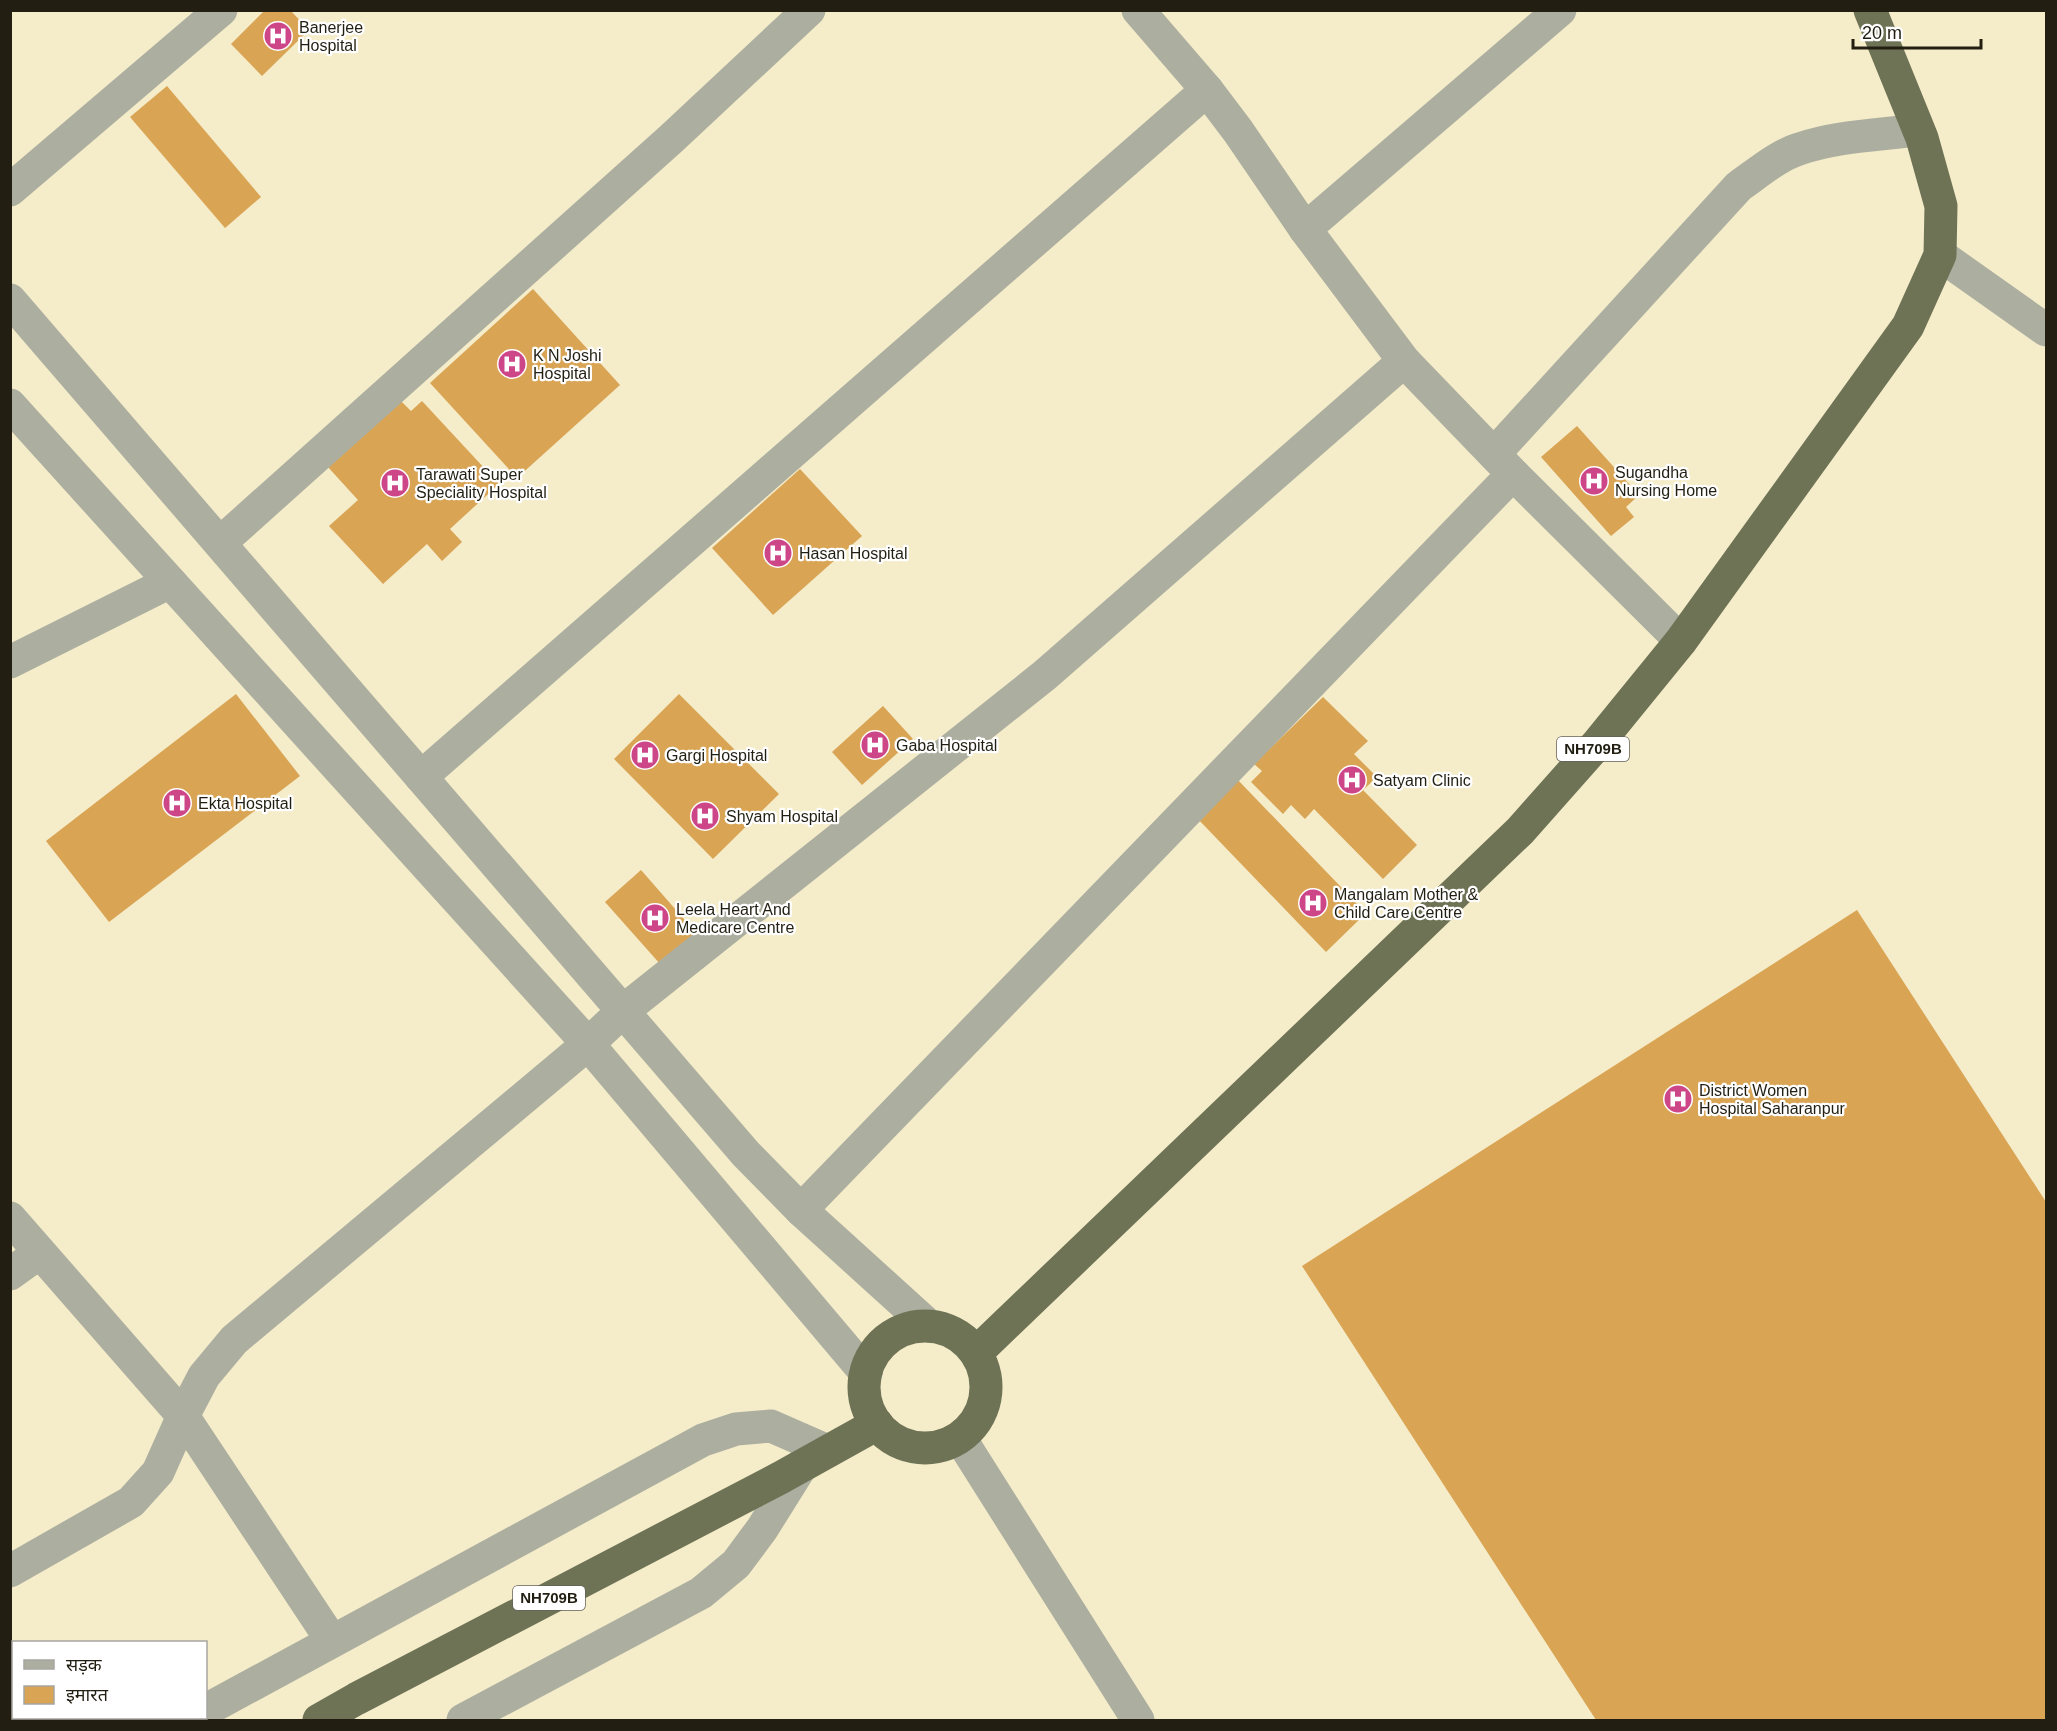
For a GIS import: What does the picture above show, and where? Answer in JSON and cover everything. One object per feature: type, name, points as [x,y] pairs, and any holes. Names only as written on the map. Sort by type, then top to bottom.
[{"type":"highway","name":"NH709B","points":[[976,1353],[1520,831],[1598,743],[1681,642],[1908,326],[1940,255],[1941,206],[1918,130],[1870,10]]},
{"type":"highway","points":[[929,1326],[947,1330],[964,1339],[976,1353],[985,1370],[987,1389],[983,1408],[974,1425],[960,1438],[943,1446],[924,1448],[906,1445],[890,1437],[877,1424],[868,1408],[864,1391],[866,1373],[872,1357],[882,1344],[912,1327],[929,1326]]},
{"type":"highway","name":"NH709B","points":[[319,1720],[877,1424]]},
{"type":"street","points":[[10,190],[221,10]]},
{"type":"street","points":[[220,543],[672,138],[809,10]]},
{"type":"street","points":[[1138,10],[1239,131],[1305,229],[1404,361],[1503,464],[1681,642]]},
{"type":"street","points":[[1305,229],[1560,10]]},
{"type":"street","points":[[421,777],[1207,90]]},
{"type":"street","points":[[801,1210],[1503,464],[1739,186],[1766,167],[1797,150],[1831,141],[1918,130]]},
{"type":"street","points":[[1940,255],[2046,330]]},
{"type":"street","points":[[10,300],[746,1154],[801,1210],[929,1326]]},
{"type":"street","points":[[10,1570],[131,1502],[158,1472],[204,1376],[234,1340],[588,1044],[623,1011],[1045,675],[1404,361]]},
{"type":"street","points":[[10,405],[588,1044],[866,1373]]},
{"type":"street","points":[[10,662],[170,582]]},
{"type":"street","points":[[10,1218],[183,1416],[332,1641]]},
{"type":"street","points":[[10,1274],[39,1253]]},
{"type":"street","points":[[207,1709],[703,1440],[736,1429],[771,1426],[815,1458],[736,1564],[701,1593],[464,1720]]},
{"type":"street","points":[[960,1438],[1138,1720]]},
{"type":"building","points":[[265,10],[290,10],[309,30],[262,76],[231,44]]},
{"type":"building","points":[[167,86],[261,197],[225,228],[130,117]]},
{"type":"building","points":[[533,289],[620,385],[517,478],[430,383]]},
{"type":"building","points":[[399,399],[411,411],[422,401],[499,484],[450,529],[462,542],[442,561],[427,544],[383,584],[329,526],[358,500],[327,466]]},
{"type":"building","points":[[1577,426],[1639,495],[1626,507],[1634,517],[1611,536],[1541,457]]},
{"type":"building","points":[[800,469],[862,536],[773,615],[712,548]]},
{"type":"building","points":[[236,694],[300,776],[109,922],[46,841]]},
{"type":"building","points":[[679,694],[779,794],[713,859],[614,759]]},
{"type":"building","points":[[1323,697],[1368,741],[1354,754],[1377,777],[1363,790],[1417,845],[1383,879],[1314,809],[1305,819],[1291,805],[1283,814],[1251,782],[1262,771],[1254,764]]},
{"type":"building","points":[[883,706],[913,739],[862,785],[832,752]]},
{"type":"building","points":[[1236,778],[1366,913],[1326,952],[1195,816]]},
{"type":"building","points":[[641,870],[697,934],[661,965],[605,902]]},
{"type":"building","name":"District Women Hospital Saharanpur","points":[[1857,910],[2046,1202],[2046,1720],[1596,1720],[1302,1266]]},
{"type":"place","name":"Banerjee Hospital","points":[[278,36]]},
{"type":"place","name":"K N Joshi Hospital","points":[[512,364]]},
{"type":"place","name":"Sugandha Nursing Home","points":[[1594,481]]},
{"type":"place","name":"Tarawati Super Speciality Hospital","points":[[395,483]]},
{"type":"place","name":"Hasan Hospital","points":[[778,553]]},
{"type":"place","name":"Gaba Hospital","points":[[875,745]]},
{"type":"place","name":"Gargi Hospital","points":[[645,755]]},
{"type":"place","name":"Satyam Clinic","points":[[1352,780]]},
{"type":"place","name":"Ekta Hospital","points":[[177,803]]},
{"type":"place","name":"Shyam Hospital","points":[[705,816]]},
{"type":"place","name":"Mangalam Mother & Child Care Centre","points":[[1313,903]]},
{"type":"place","name":"Leela Heart And Medicare Centre","points":[[655,918]]},
{"type":"place","name":"District Women Hospital Saharanpur","points":[[1678,1099]]}]
